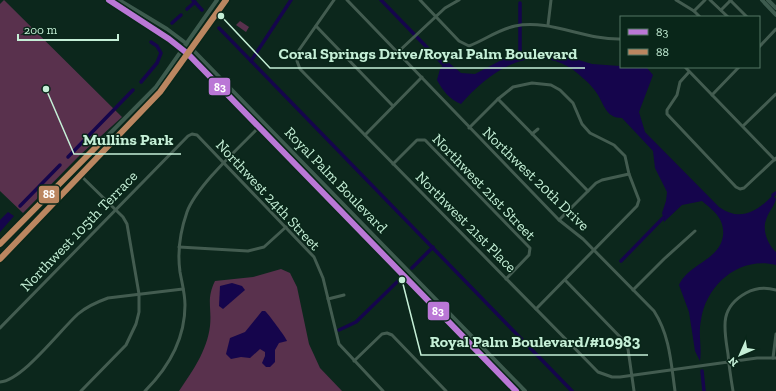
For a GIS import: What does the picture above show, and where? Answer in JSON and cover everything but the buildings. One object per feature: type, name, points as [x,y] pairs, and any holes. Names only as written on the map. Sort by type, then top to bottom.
[{"type":"main road","name":"Royal Palm Boulevard","points":[[109,0],[164,35],[188,54],[516,391]]},
{"type":"main road","name":"Royal Palm Boulevard","points":[[119,0],[167,29],[187,44],[525,391]]},
{"type":"main road","points":[[0,244],[156,87],[217,0]]},
{"type":"main road","points":[[0,259],[160,92],[226,0]]},
{"type":"main road","points":[[762,0],[776,15]]},
{"type":"main road","points":[[768,0],[776,8]]},
{"type":"street","points":[[334,0],[316,26],[393,106]]},
{"type":"street","name":"Northwest 20th Drive","points":[[347,0],[559,220],[594,251],[654,312],[661,322],[668,341],[675,391]]},
{"type":"street","points":[[420,0],[459,41],[469,46],[499,30],[515,26],[548,25],[592,37],[620,39]]},
{"type":"street","points":[[398,52],[436,17],[459,0]]},
{"type":"street","points":[[548,25],[552,0]]},
{"type":"street","points":[[676,0],[694,11],[699,16]]},
{"type":"street","points":[[694,11],[705,0]]},
{"type":"street","points":[[710,0],[727,16]]},
{"type":"street","points":[[721,10],[731,0],[746,16]]},
{"type":"street","name":"Northwest 21st Place","points":[[316,26],[299,50],[297,61],[300,69],[364,136],[598,372],[612,377],[757,358],[774,358]]},
{"type":"street","points":[[760,46],[776,30]]},
{"type":"street","points":[[685,68],[689,72],[712,95],[743,126],[775,159],[744,188],[740,189],[736,187],[666,114],[677,95],[680,82],[689,72]]},
{"type":"street","points":[[712,95],[738,68]]},
{"type":"street","points":[[364,136],[422,77]]},
{"type":"street","points":[[469,128],[498,99],[514,88],[532,83],[551,86],[567,96],[578,110],[582,124],[590,133],[614,145],[625,156],[629,174],[639,203],[594,251],[536,308]]},
{"type":"street","points":[[743,126],[776,94]]},
{"type":"street","points":[[498,99],[588,191]]},
{"type":"street","points":[[145,391],[160,376],[168,364],[180,338],[185,305],[179,248],[183,223],[194,198],[202,186],[264,123]]},
{"type":"street","points":[[532,134],[538,129]]},
{"type":"street","name":"Northwest 24th Street","points":[[192,134],[197,135],[314,257],[323,278],[339,344],[383,391]]},
{"type":"street","name":"Northwest 105th Terrace","points":[[0,328],[188,136],[192,134]]},
{"type":"street","name":"Northwest 21st Street","points":[[393,164],[417,140],[425,140],[530,248],[529,255],[506,279]]},
{"type":"street","points":[[74,168],[124,217],[130,230],[139,294],[139,312],[132,334],[117,354],[81,391]]},
{"type":"street","points":[[559,220],[588,191],[602,180],[629,174]]},
{"type":"street","points":[[179,248],[248,251],[264,247],[286,227]]},
{"type":"street","points":[[633,290],[695,231]]},
{"type":"street","points":[[565,280],[624,341],[628,349],[634,391]]},
{"type":"street","points":[[732,391],[724,330],[725,319],[734,301],[741,295],[757,289],[765,288],[776,290]]},
{"type":"street","points":[[1,381],[16,376],[78,313],[87,307],[108,298],[183,289]]},
{"type":"street","points":[[328,299],[344,295]]},
{"type":"street","points":[[354,361],[382,334],[392,334],[446,391]]},
{"type":"street","points":[[774,358],[776,334]]},
{"type":"shaded area","points":[[4,0],[122,117],[80,155],[23,213],[0,191],[0,4]]},
{"type":"shaded area","points":[[240,21],[249,27],[246,32],[236,25]]},
{"type":"shaded area","points":[[526,51],[540,51],[559,54],[592,64],[620,66],[620,68],[647,68],[653,75],[639,112],[645,132],[719,207],[734,214],[741,214],[748,213],[761,206],[773,195],[776,199],[767,217],[765,233],[768,241],[776,252],[776,265],[762,263],[737,269],[726,276],[717,285],[704,307],[701,320],[700,361],[695,351],[689,312],[679,285],[690,272],[716,251],[720,244],[723,236],[723,230],[718,216],[702,201],[682,205],[664,222],[662,213],[667,192],[655,168],[653,151],[622,118],[617,118],[607,111],[592,87],[568,66],[551,60],[535,59],[518,62],[503,69],[488,79],[461,104],[453,100],[447,94],[437,80],[440,69],[447,61],[461,73],[475,74],[513,54]]},
{"type":"shaded area","points":[[8,212],[14,216],[0,232],[0,220]]},
{"type":"shaded area","points":[[281,269],[290,273],[297,287],[309,344],[320,368],[342,391],[179,391],[198,361],[206,344],[210,326],[211,293],[215,281],[253,277]]},
{"type":"shaded area","points":[[232,283],[242,286],[245,290],[223,309],[219,306],[220,286]]},
{"type":"shaded area","points":[[262,311],[267,312],[287,341],[279,343],[275,350],[275,362],[270,367],[266,367],[262,363],[265,352],[260,349],[250,358],[241,357],[231,359],[226,354],[230,338],[245,332]]},
{"type":"waterway","points":[[193,0],[202,10]]},
{"type":"waterway","points":[[251,61],[291,0]]},
{"type":"waterway","points":[[381,0],[444,65]]},
{"type":"waterway","points":[[187,9],[195,2]]},
{"type":"waterway","points":[[520,3],[520,52]]},
{"type":"waterway","points":[[172,23],[181,15]]},
{"type":"waterway","points":[[219,28],[572,391]]},
{"type":"waterway","points":[[141,82],[157,63],[161,53],[157,46],[151,42]]},
{"type":"waterway","points":[[68,157],[133,90]]},
{"type":"waterway","points":[[20,206],[60,165]]},
{"type":"waterway","points":[[621,261],[663,218]]},
{"type":"waterway","points":[[412,268],[433,247]]},
{"type":"waterway","points":[[339,330],[356,322],[398,281]]},
{"type":"waterway","points":[[702,371],[704,391]]},
{"type":"transit line","name":"83","points":[[109,0],[169,39],[188,54],[516,391]]},
{"type":"transit line","name":"88","points":[[0,259],[160,92],[226,0]]},
{"type":"transit line","name":"88","points":[[0,244],[98,145]]},
{"type":"place","name":"Coral Springs Drive/Royal Palm Boulevard","points":[[221,16]]},
{"type":"place","name":"Mullins Park","points":[[46,89]]},
{"type":"place","name":"Royal Palm Boulevard/#10983","points":[[402,280]]}]
